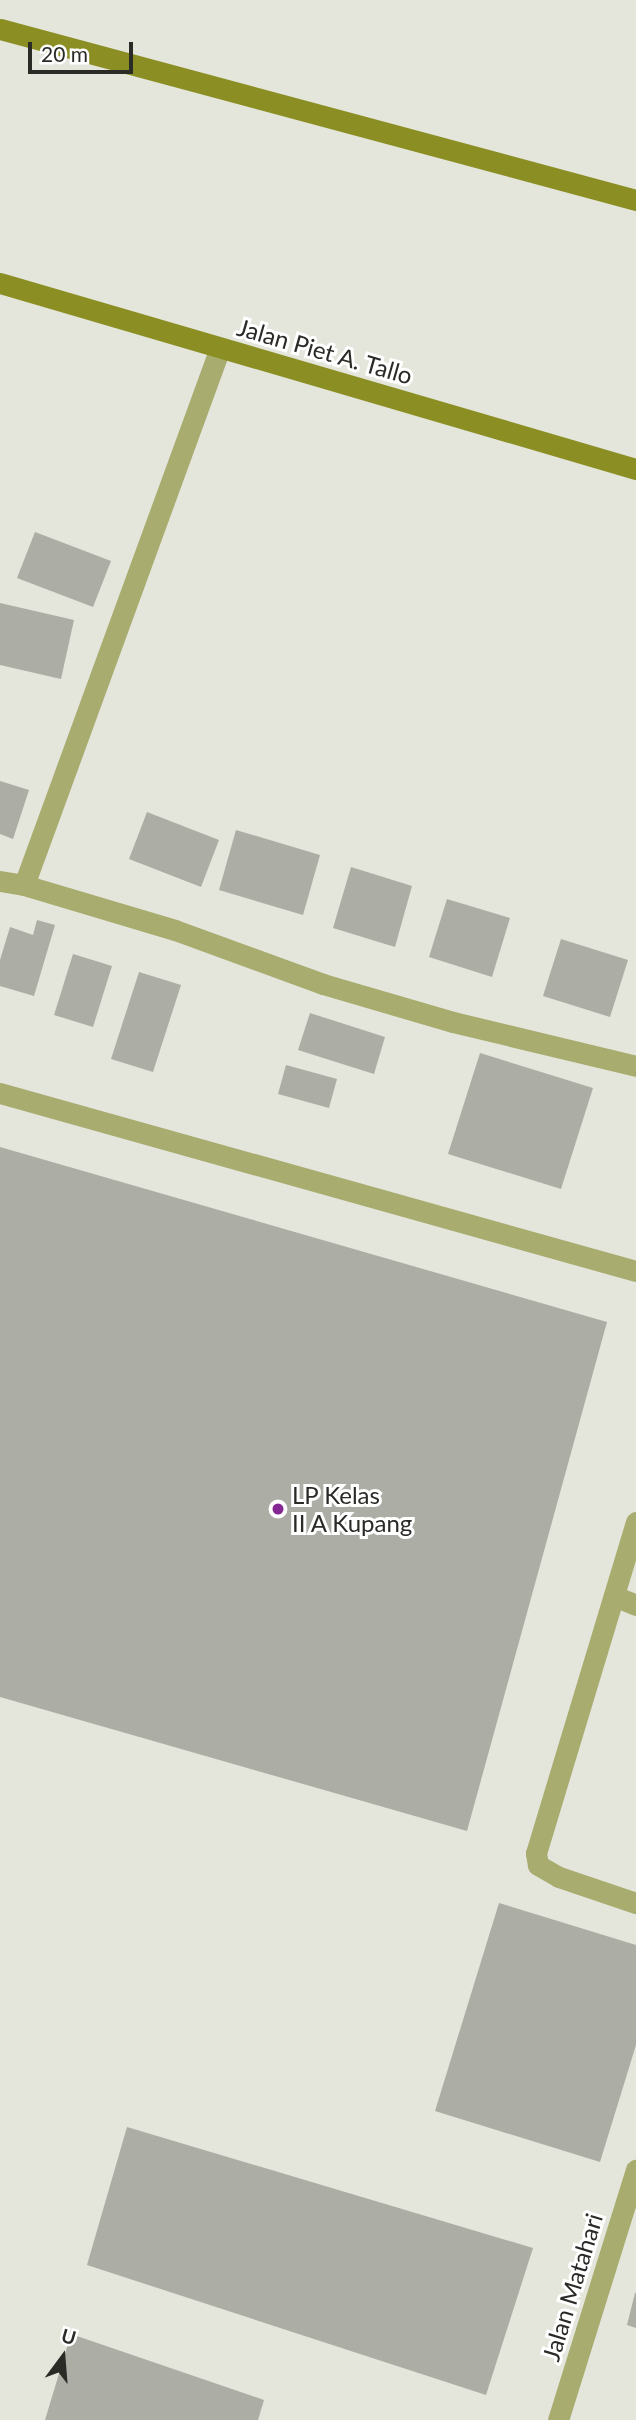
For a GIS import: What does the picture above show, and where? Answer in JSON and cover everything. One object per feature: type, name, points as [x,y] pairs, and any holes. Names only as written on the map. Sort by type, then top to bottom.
[{"type":"main road","points":[[0,29],[636,200]]},
{"type":"main road","name":"Jalan Piet A. Tallo","points":[[0,283],[636,469]]},
{"type":"street","points":[[24,885],[220,348]]},
{"type":"street","points":[[0,881],[24,885],[175,930],[323,984],[453,1022],[636,1066]]},
{"type":"street","points":[[0,1093],[636,1271]]},
{"type":"street","points":[[636,1522],[536,1853],[538,1865],[559,1877],[636,1903]]},
{"type":"street","points":[[614,1596],[636,1605]]},
{"type":"street","name":"Jalan Matahari","points":[[558,2420],[636,2170]]},
{"type":"building","points":[[35,532],[111,561],[93,607],[17,578]]},
{"type":"building","points":[[0,603],[74,620],[61,679],[0,665]]},
{"type":"building","points":[[0,781],[29,790],[13,839],[0,834]]},
{"type":"building","points":[[147,812],[219,840],[201,887],[129,859]]},
{"type":"building","points":[[236,830],[320,855],[303,915],[219,890]]},
{"type":"building","points":[[351,867],[412,886],[395,947],[333,928]]},
{"type":"building","points":[[447,899],[510,918],[492,977],[429,957]]},
{"type":"building","points":[[37,920],[55,925],[34,996],[0,986],[0,960],[10,927],[33,935]]},
{"type":"building","points":[[561,939],[628,960],[610,1017],[543,996]]},
{"type":"building","points":[[73,954],[112,966],[93,1027],[54,1015]]},
{"type":"building","points":[[139,972],[181,985],[153,1072],[111,1059]]},
{"type":"building","points":[[310,1013],[385,1037],[374,1074],[298,1050]]},
{"type":"building","points":[[480,1053],[593,1088],[561,1189],[448,1154]]},
{"type":"building","points":[[286,1065],[337,1079],[329,1108],[278,1094]]},
{"type":"building","name":"LP Kelas II A Kupang","points":[[0,1147],[607,1322],[467,1831],[0,1697]]},
{"type":"building","points":[[499,1903],[636,1945],[636,2045],[600,2162],[435,2111]]},
{"type":"building","points":[[127,2127],[533,2248],[486,2395],[87,2265]]},
{"type":"building","points":[[636,2293],[636,2328],[627,2325]]},
{"type":"building","points":[[71,2334],[264,2400],[258,2420],[45,2420]]},
{"type":"place","name":"LP Kelas II A Kupang","points":[[278,1509]]}]
